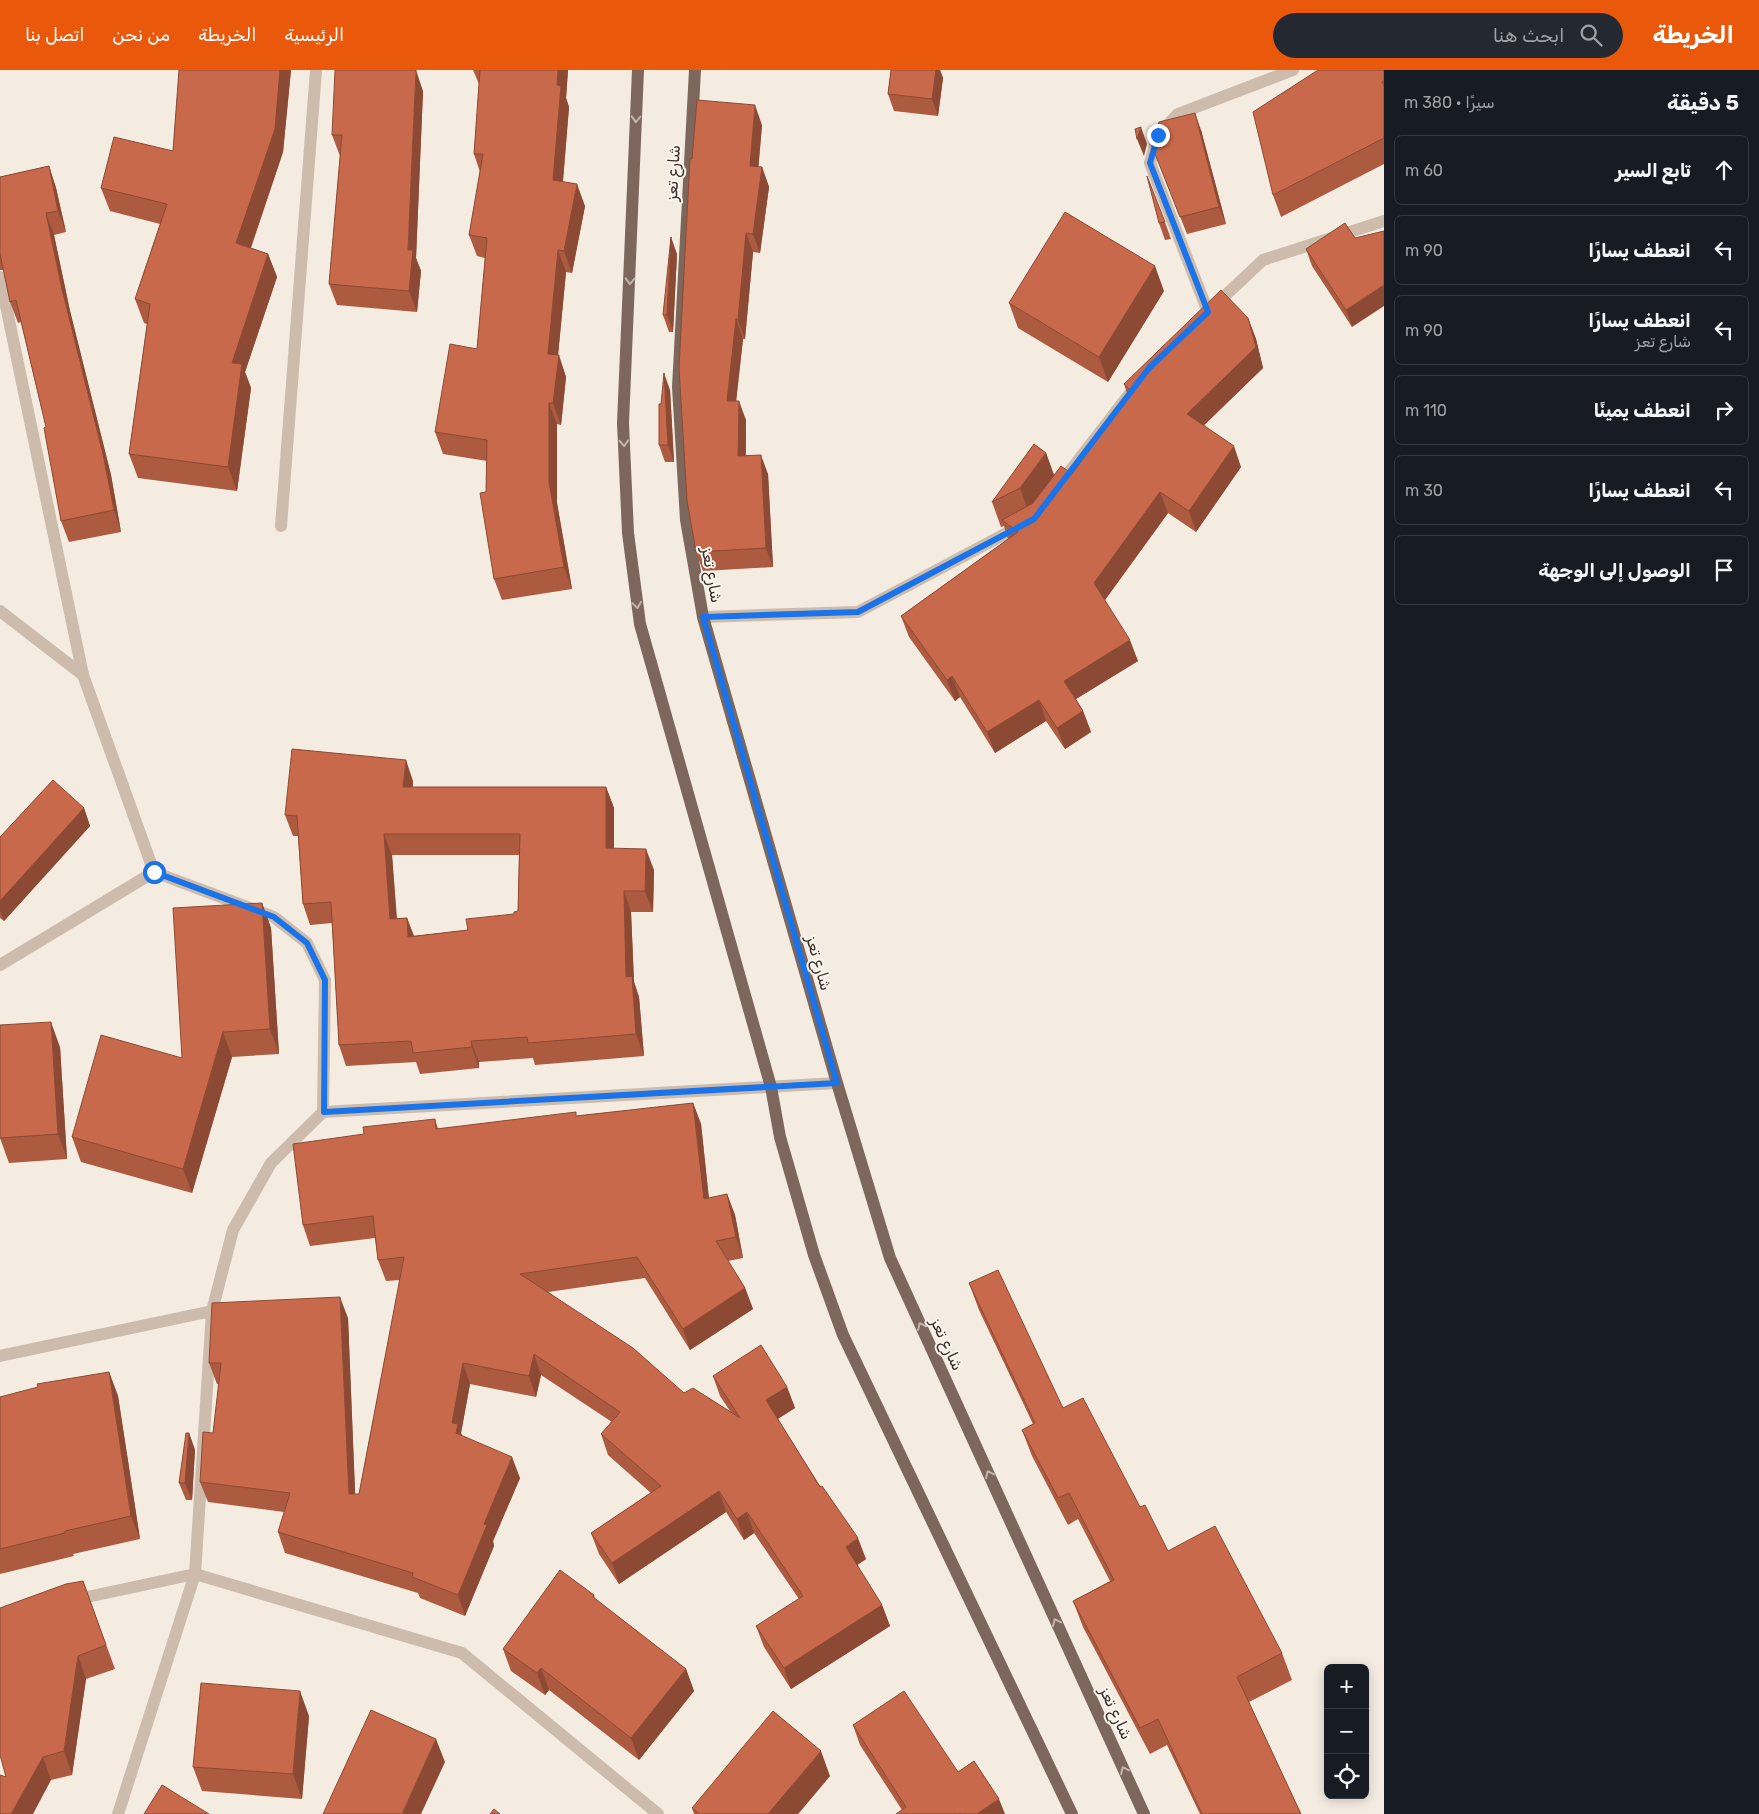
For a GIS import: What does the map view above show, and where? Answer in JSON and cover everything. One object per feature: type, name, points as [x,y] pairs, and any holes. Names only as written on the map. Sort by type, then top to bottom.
[{"type":"main road","points":[[638,70],[623,423],[628,533],[640,624],[771,1086],[780,1137],[814,1255],[844,1335],[1072,1814]]},
{"type":"main road","name":"شارع تعز","points":[[695,70],[678,387],[686,520],[703,617],[837,1083],[890,1258],[1144,1814]]},
{"type":"street","points":[[281,526],[316,70]]},
{"type":"street","points":[[1293,70],[1178,114],[1158,135],[1150,163],[1205,315],[1263,260],[1384,221]]},
{"type":"street","points":[[0,277],[84,675],[154,872],[274,917],[307,943],[325,980],[324,1112]]},
{"type":"street","points":[[1052,495],[1142,376]]},
{"type":"street","points":[[703,617],[858,612],[1034,519]]},
{"type":"street","points":[[0,611],[84,675]]},
{"type":"street","points":[[0,965],[154,872]]},
{"type":"street","points":[[118,1814],[195,1574],[212,1311],[233,1230],[271,1163],[324,1112],[837,1083]]},
{"type":"street","points":[[0,1356],[212,1311]]},
{"type":"street","points":[[63,1602],[195,1574],[462,1653],[658,1814]]},
{"type":"building","points":[[179,70],[280,70],[275,129],[236,243],[268,254],[232,363],[242,364],[228,467],[129,454],[150,304],[135,299],[167,204],[101,188],[114,137],[173,151]]},
{"type":"building","points":[[335,70],[416,70],[408,250],[413,250],[409,291],[329,284],[342,135],[332,135]]},
{"type":"building","points":[[480,70],[558,70],[557,85],[561,86],[553,180],[577,184],[564,251],[558,250],[548,354],[559,355],[553,403],[549,403],[549,482],[564,567],[494,579],[480,493],[486,492],[487,440],[435,432],[450,344],[477,349],[487,238],[469,235],[483,154],[474,154]]},
{"type":"building","points":[[891,70],[936,70],[932,99],[888,94]]},
{"type":"building","points":[[1318,70],[1384,70],[1384,81],[1382,82],[1384,85],[1384,138],[1273,195],[1253,112]]},
{"type":"building","points":[[697,100],[755,105],[750,166],[762,167],[753,234],[746,233],[738,320],[736,319],[727,401],[739,401],[738,456],[761,455],[766,548],[696,552],[687,500],[679,368],[690,159],[692,159]]},
{"type":"building","points":[[1195,113],[1219,207],[1180,217],[1152,146],[1159,122]]},
{"type":"building","points":[[1141,127],[1137,139],[1135,129]]},
{"type":"building","points":[[49,166],[58,211],[46,213],[62,289],[103,454],[114,510],[61,521],[44,428],[46,427],[16,300],[10,302],[0,254],[0,177]]},
{"type":"building","points":[[1147,176],[1165,222],[1159,223]]},
{"type":"building","points":[[1065,212],[1155,266],[1099,357],[1009,303]]},
{"type":"building","points":[[1345,223],[1355,238],[1384,231],[1384,285],[1346,310],[1306,249]]},
{"type":"building","points":[[671,237],[667,315],[663,315]]},
{"type":"building","points":[[1221,290],[1248,318],[1256,347],[1187,414],[1234,446],[1189,511],[1160,492],[1094,583],[1130,640],[1064,681],[1083,711],[1057,728],[1039,700],[987,732],[952,676],[947,680],[901,616],[1018,532],[1002,520],[1033,503],[1061,466],[1072,474],[1131,391],[1124,384]]},
{"type":"building","points":[[664,373],[668,445],[659,445],[659,404],[661,404]]},
{"type":"building","points":[[1034,444],[1046,453],[1020,488],[992,502]]},
{"type":"building","points":[[292,749],[406,760],[403,787],[606,787],[606,848],[646,849],[645,891],[624,891],[626,977],[632,976],[636,1034],[528,1043],[527,1037],[471,1041],[472,1047],[413,1053],[411,1041],[339,1045],[331,902],[303,904],[297,816],[285,815]],"holes":[[[384,834],[520,834],[518,911],[514,912],[514,914],[466,919],[468,930],[408,937],[407,918],[390,919]]]},
{"type":"building","points":[[53,780],[84,808],[0,901],[0,837]]},
{"type":"building","points":[[262,903],[270,1029],[223,1032],[183,1169],[72,1137],[101,1035],[182,1058],[173,908]]},
{"type":"building","points":[[51,1022],[58,1134],[0,1138],[0,1025]]},
{"type":"building","points":[[693,1103],[704,1199],[727,1194],[736,1237],[716,1241],[745,1288],[683,1329],[637,1257],[520,1274],[633,1348],[684,1393],[693,1388],[740,1418],[713,1376],[761,1345],[787,1387],[766,1400],[820,1487],[822,1486],[858,1538],[846,1547],[882,1605],[784,1668],[756,1626],[803,1596],[747,1512],[737,1519],[719,1491],[612,1563],[591,1533],[661,1486],[601,1434],[620,1412],[534,1354],[529,1376],[463,1363],[452,1423],[458,1424],[456,1433],[512,1457],[484,1524],[487,1525],[458,1595],[412,1577],[413,1573],[278,1532],[290,1493],[200,1482],[203,1432],[213,1433],[221,1363],[209,1363],[212,1303],[340,1297],[349,1494],[359,1494],[404,1257],[378,1260],[373,1216],[303,1225],[293,1144],[364,1134],[363,1127],[435,1119],[436,1129],[576,1112],[576,1116]]},
{"type":"building","points":[[998,1270],[1063,1408],[1083,1398],[1140,1507],[1145,1505],[1168,1551],[1215,1526],[1282,1653],[1237,1677],[1301,1814],[1202,1814],[1158,1719],[1140,1728],[1073,1601],[1114,1580],[1069,1493],[1058,1498],[1022,1430],[1035,1423],[969,1283]]},
{"type":"building","points":[[109,1372],[131,1516],[65,1531],[65,1533],[0,1549],[0,1397],[38,1387],[37,1384]]},
{"type":"building","points":[[186,1433],[189,1433],[185,1483],[179,1483]]},
{"type":"building","points":[[560,1570],[686,1669],[631,1738],[541,1668],[537,1673],[503,1649]]},
{"type":"building","points":[[83,1581],[106,1645],[78,1656],[64,1751],[43,1757],[11,1814],[0,1814],[0,1775],[6,1777],[0,1755],[0,1608],[66,1584]]},
{"type":"building","points":[[201,1683],[300,1691],[293,1774],[193,1767]]},
{"type":"building","points":[[904,1691],[958,1772],[974,1761],[999,1799],[977,1814],[896,1814],[906,1807],[853,1725]]},
{"type":"building","points":[[371,1710],[436,1739],[402,1814],[323,1814]]},
{"type":"building","points":[[773,1711],[821,1751],[768,1814],[700,1814],[692,1808]]},
{"type":"building","points":[[162,1785],[209,1814],[144,1814]]},
{"type":"building","points":[[494,1809],[500,1814],[490,1814]]},
{"type":"route","points":[[154,872],[274,917],[307,943],[325,980],[324,1112],[837,1083],[703,617],[858,612],[1034,519],[1149,368],[1208,312],[1150,163],[1158,135]]}]
